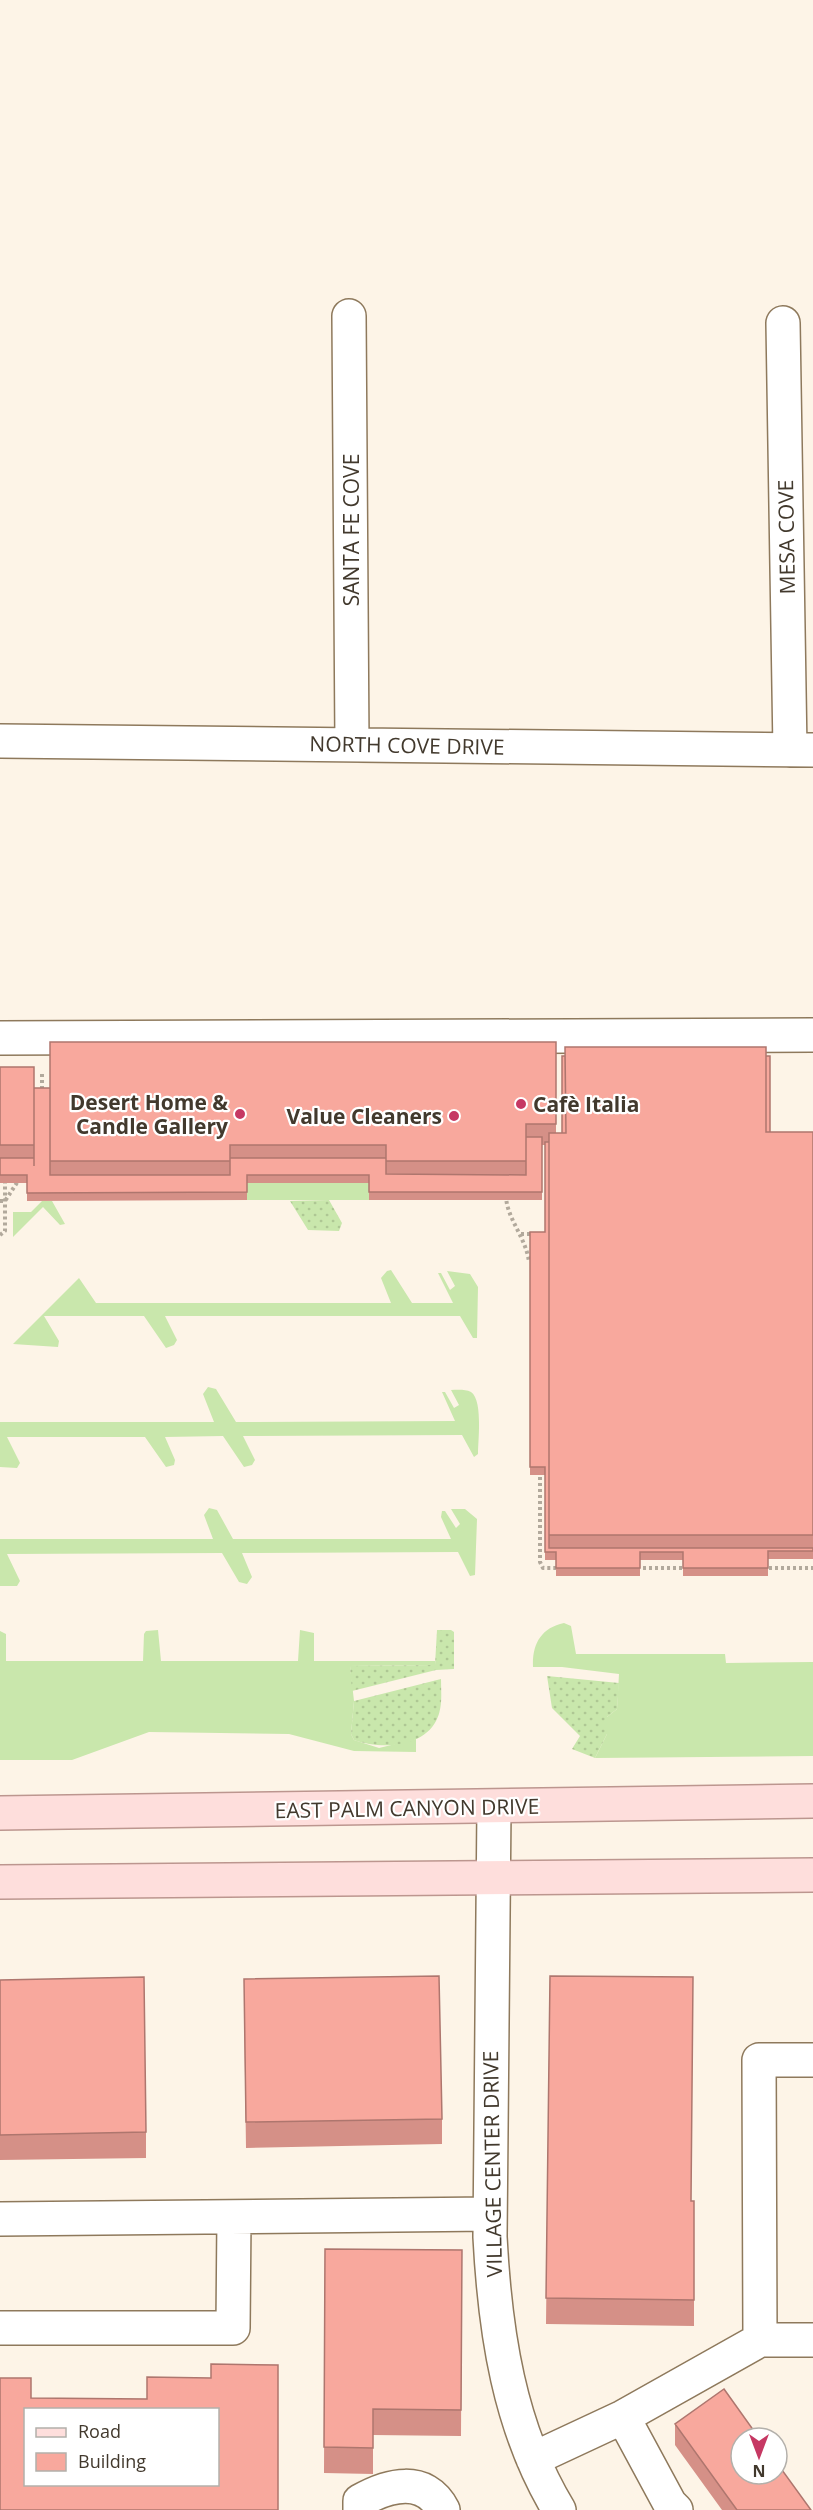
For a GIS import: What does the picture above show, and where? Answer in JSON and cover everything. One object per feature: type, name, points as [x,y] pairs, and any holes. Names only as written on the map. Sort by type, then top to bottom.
[{"type":"main road","name":"EAST PALM CANYON DRIVE","points":[[0,1813],[813,1801]]},
{"type":"main road","points":[[0,1882],[813,1875]]},
{"type":"street","name":"SANTA FE COVE","points":[[349,316],[352,744]]},
{"type":"street","name":"MESA COVE","points":[[783,323],[801,750]]},
{"type":"street","name":"NORTH COVE DRIVE","points":[[0,741],[801,750]]},
{"type":"street","points":[[0,1038],[813,1035]]},
{"type":"street","name":"VILLAGE CENTER DRIVE","points":[[494,1807],[490,2214],[498,2326],[510,2390],[533,2460],[560,2510]]},
{"type":"street","points":[[760,2340],[759,2060],[813,2060]]},
{"type":"street","points":[[0,2219],[490,2214]]},
{"type":"street","points":[[0,2328],[233,2328],[234,2217]]},
{"type":"street","points":[[533,2460],[623,2417],[760,2340],[813,2340]]},
{"type":"street","points":[[623,2417],[670,2504],[676,2510]]},
{"type":"street","points":[[360,2510],[360,2501],[381,2489],[419,2487],[436,2496],[442,2510]]},
{"type":"path","points":[[42,1071],[42,1094]]},
{"type":"path","points":[[0,1235],[5,1230],[2,1201],[2,1174],[22,1174],[2,1201]]},
{"type":"path","points":[[498,1190],[506,1190],[506,1206],[527,1245],[527,1263],[540,1262]]},
{"type":"path","points":[[521,1234],[540,1234]]},
{"type":"path","points":[[540,1460],[540,1562],[543,1568],[567,1568]]},
{"type":"path","points":[[625,1568],[696,1568]]},
{"type":"path","points":[[754,1568],[813,1568]]},
{"type":"green space","points":[[247,1183],[369,1183],[369,1200],[247,1200]]},
{"type":"green space","points":[[329,1200],[342,1223],[339,1231],[308,1230],[290,1201]]},
{"type":"green space","points":[[42,1201],[52,1201],[65,1224],[60,1225],[43,1207],[13,1237],[13,1212],[31,1212]]},
{"type":"green space","points":[[391,1270],[412,1303],[453,1303],[438,1273],[441,1273],[450,1290],[455,1286],[447,1271],[470,1274],[478,1287],[477,1338],[473,1338],[460,1316],[165,1316],[177,1340],[174,1345],[166,1348],[144,1316],[44,1316],[59,1341],[58,1347],[13,1344],[79,1278],[96,1303],[391,1303],[381,1278]]},
{"type":"green space","points":[[208,1387],[216,1389],[236,1422],[455,1421],[442,1392],[445,1392],[454,1408],[459,1405],[451,1390],[466,1390],[475,1396],[477,1403],[478,1454],[474,1457],[462,1435],[243,1436],[255,1460],[252,1465],[244,1467],[223,1436],[165,1437],[175,1460],[174,1465],[166,1467],[145,1437],[7,1437],[20,1463],[17,1468],[0,1467],[0,1422],[214,1422],[203,1394]]},
{"type":"green space","points":[[209,1508],[217,1510],[233,1539],[451,1539],[441,1517],[442,1511],[445,1511],[456,1528],[460,1524],[451,1509],[465,1509],[477,1519],[475,1575],[470,1576],[458,1552],[242,1553],[252,1577],[247,1584],[239,1582],[222,1553],[7,1554],[20,1581],[17,1586],[0,1586],[0,1539],[213,1539],[204,1515]]},
{"type":"green space","points":[[564,1623],[571,1626],[576,1654],[725,1654],[726,1663],[813,1662],[813,1756],[595,1758],[607,1734],[607,1717],[617,1709],[619,1674],[562,1667],[533,1667],[534,1651],[540,1638],[549,1629]]},
{"type":"green space","points":[[158,1630],[161,1661],[298,1661],[300,1630],[314,1633],[314,1661],[435,1661],[435,1665],[350,1666],[354,1701],[351,1734],[354,1740],[379,1748],[416,1739],[416,1752],[354,1751],[289,1734],[149,1732],[72,1760],[0,1760],[0,1631],[6,1634],[6,1661],[143,1661],[144,1634],[146,1631]]},
{"type":"green space","points":[[437,1630],[454,1632],[454,1669],[436,1670],[352,1691],[350,1666],[435,1665]]},
{"type":"green space","points":[[547,1676],[619,1683],[617,1709],[607,1717],[607,1734],[595,1758],[572,1749],[580,1736],[552,1708]]},
{"type":"green space","points":[[441,1679],[440,1711],[436,1721],[420,1737],[410,1742],[387,1745],[354,1740],[351,1734],[354,1701]]},
{"type":"building","points":[[50,1042],[556,1042],[556,1124],[526,1124],[526,1161],[386,1161],[386,1145],[230,1145],[230,1161],[50,1161]]},
{"type":"building","points":[[565,1047],[766,1047],[766,1132],[813,1132],[813,1535],[549,1535],[549,1133],[566,1133]]},
{"type":"building","points":[[562,1056],[565,1056],[566,1133],[562,1133]]},
{"type":"building","points":[[766,1056],[770,1056],[770,1132],[766,1132]]},
{"type":"building","points":[[0,1067],[34,1067],[34,1145],[0,1145]]},
{"type":"building","points":[[34,1088],[50,1088],[50,1175],[230,1175],[230,1158],[386,1158],[386,1174],[526,1175],[526,1137],[542,1137],[542,1192],[369,1192],[369,1175],[247,1175],[247,1192],[27,1193],[27,1175],[0,1175],[0,1158],[34,1158]]},
{"type":"building","points":[[545,1142],[549,1142],[549,1548],[813,1548],[813,1551],[768,1551],[768,1568],[683,1568],[683,1552],[640,1552],[640,1568],[556,1568],[556,1552],[545,1552],[545,1467],[530,1467],[530,1232],[545,1232]]},
{"type":"building","points":[[439,1976],[442,2119],[246,2122],[244,1979]]},
{"type":"building","points":[[550,1976],[693,1977],[691,2201],[694,2201],[694,2300],[546,2298]]},
{"type":"building","points":[[144,1977],[146,2132],[0,2135],[0,1980]]},
{"type":"building","points":[[325,2249],[462,2250],[461,2410],[373,2409],[373,2448],[324,2447]]},
{"type":"building","points":[[211,2364],[278,2365],[278,2510],[0,2510],[0,2378],[31,2378],[31,2398],[147,2399],[147,2377],[211,2378]]},
{"type":"building","points":[[724,2389],[750,2426],[729,2426],[729,2486],[789,2486],[789,2480],[811,2510],[737,2510],[675,2424]]},
{"type":"place","name":"Cafè Italia","points":[[521,1104]]},
{"type":"place","name":"Desert Home & Candle Gallery","points":[[240,1114]]},
{"type":"place","name":"Value Cleaners","points":[[454,1116]]}]
